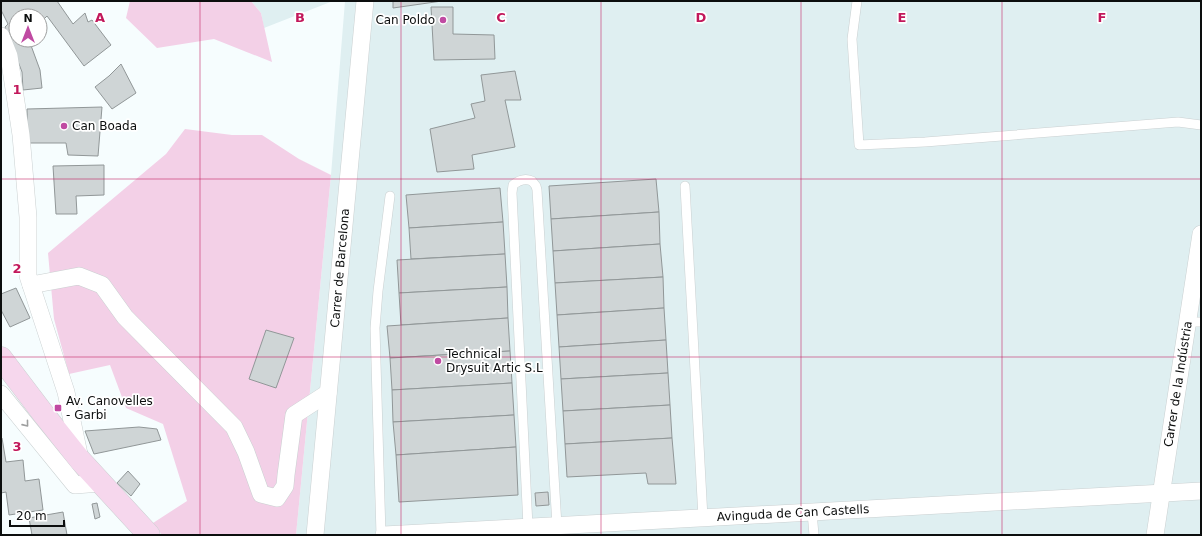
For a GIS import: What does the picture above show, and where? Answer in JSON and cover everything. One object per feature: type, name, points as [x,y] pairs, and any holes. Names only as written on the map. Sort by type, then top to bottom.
[{"type":"street","name":"Carrer de Barcelona","points":[[315,535],[365,1]]},
{"type":"street","points":[[1,36],[9,56],[21,135],[28,218],[28,276],[66,392],[80,460]]},
{"type":"street","name":"Carrer de la Indústria","points":[[1155,535],[1161,493],[1194,322],[1201,234]]},
{"type":"street","points":[[31,286],[79,276],[102,286],[126,317],[234,427],[246,452],[261,494],[277,498],[285,486],[294,415],[328,394]]},
{"type":"street","points":[[1,358],[80,460],[149,535]]},
{"type":"street","points":[[1,394],[75,485],[101,483]]},
{"type":"street","name":"Avinguda de Can Castells","points":[[384,535],[528,527],[564,529],[703,518],[1201,491]]},
{"type":"lane","points":[[857,1],[852,39],[859,145],[925,142],[1178,122],[1201,126]]},
{"type":"lane","points":[[528,527],[512,193],[513,185],[520,180],[532,181],[537,190],[564,529]]},
{"type":"lane","points":[[685,186],[703,518]]},
{"type":"lane","points":[[381,535],[376,328],[378,291],[390,196]]},
{"type":"lane","points":[[812,512],[814,535]]},
{"type":"shaded area","points":[[130,1],[251,1],[261,13],[272,62],[214,39],[157,48],[126,18]]},
{"type":"shaded area","points":[[251,1],[333,1],[264,28],[261,13]]},
{"type":"shaded area","points":[[345,1],[1201,1],[1201,535],[296,535],[331,175]]},
{"type":"shaded area","points":[[185,129],[232,135],[262,135],[299,159],[331,175],[296,535],[162,535],[153,523],[187,501],[163,424],[126,408],[110,365],[69,374],[54,319],[48,253],[166,154]]},
{"type":"building","points":[[1,1],[57,1],[73,24],[85,13],[88,22],[92,20],[111,45],[84,66],[48,17],[48,8],[8,8],[8,24],[1,10]]},
{"type":"building","points":[[393,1],[442,1],[393,8]]},
{"type":"building","name":"Can Poldo","points":[[431,7],[453,7],[453,34],[494,35],[495,59],[434,60]]},
{"type":"building","points":[[8,24],[8,35],[5,27]]},
{"type":"building","points":[[13,48],[32,48],[40,70],[42,88],[23,90],[22,72]]},
{"type":"building","points":[[121,64],[136,93],[112,109],[95,87]]},
{"type":"building","points":[[515,71],[521,100],[505,100],[515,147],[472,155],[474,169],[437,172],[430,129],[475,118],[471,104],[485,101],[481,75]]},
{"type":"building","name":"Can Boada","points":[[102,107],[98,156],[68,155],[66,143],[28,143],[27,109]]},
{"type":"building","points":[[104,165],[104,195],[76,196],[77,214],[56,214],[53,166]]},
{"type":"building","points":[[656,179],[659,212],[551,219],[549,186]]},
{"type":"building","points":[[500,188],[503,222],[409,228],[406,195]]},
{"type":"building","points":[[659,212],[660,244],[553,251],[551,219]]},
{"type":"building","points":[[503,222],[505,254],[411,259],[409,228]]},
{"type":"building","points":[[660,244],[663,277],[555,283],[553,251]]},
{"type":"building","points":[[505,254],[507,287],[399,293],[397,260]]},
{"type":"building","points":[[663,277],[664,308],[557,315],[555,283]]},
{"type":"building","points":[[507,287],[508,318],[401,325],[399,293]]},
{"type":"building","points":[[16,288],[30,318],[10,327],[1,310],[1,294]]},
{"type":"building","points":[[664,308],[666,340],[559,347],[557,315]]},
{"type":"building","points":[[508,318],[510,351],[390,358],[387,326]]},
{"type":"building","points":[[266,330],[294,338],[276,388],[249,379]]},
{"type":"building","points":[[666,340],[668,373],[561,379],[559,347]]},
{"type":"building","points":[[510,351],[512,383],[392,390],[390,358]]},
{"type":"building","points":[[668,373],[670,405],[563,411],[561,379]]},
{"type":"building","points":[[512,383],[514,415],[393,422],[392,390]]},
{"type":"building","points":[[670,405],[672,438],[565,444],[563,411]]},
{"type":"building","points":[[514,415],[516,447],[396,455],[393,422]]},
{"type":"building","points":[[139,427],[157,429],[161,440],[94,454],[85,431]]},
{"type":"building","points":[[1,438],[6,462],[23,460],[25,481],[39,479],[43,510],[9,515],[6,492],[1,493]]},
{"type":"building","points":[[672,438],[676,484],[648,484],[646,473],[567,477],[565,444]]},
{"type":"building","points":[[516,447],[518,495],[399,502],[396,455]]},
{"type":"building","points":[[128,471],[140,484],[131,496],[117,483]]},
{"type":"building","points":[[548,492],[549,505],[536,506],[535,493]]},
{"type":"building","points":[[97,503],[100,517],[95,519],[92,504]]},
{"type":"building","points":[[63,512],[67,535],[32,535],[29,518]]},
{"type":"place","name":"Can Poldo","points":[[443,20]]},
{"type":"place","name":"Can Boada","points":[[64,126]]},
{"type":"place","name":"Technical Drysuit Artic S.L","points":[[438,361]]},
{"type":"place","name":"Av. Canovelles - Garbi","points":[[58,408]]}]
